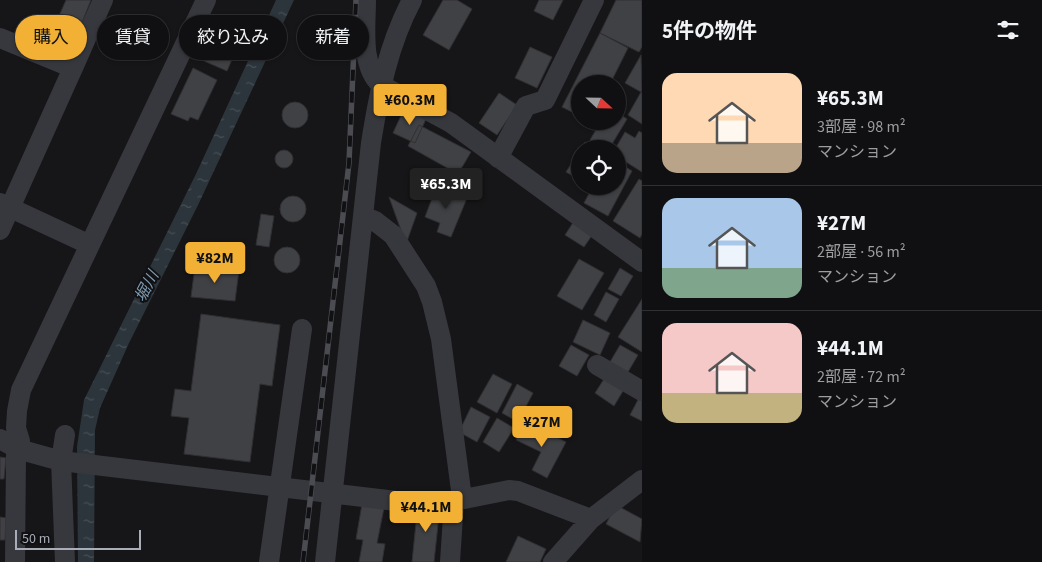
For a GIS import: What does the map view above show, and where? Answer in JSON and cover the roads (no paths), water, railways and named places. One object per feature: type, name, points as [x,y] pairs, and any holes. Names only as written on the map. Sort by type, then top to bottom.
[{"type":"street","points":[[0,230],[5,205],[73,68],[103,0]]},
{"type":"street","points":[[15,562],[18,449],[20,442],[16,428],[21,390],[88,244],[206,0]]},
{"type":"street","points":[[366,0],[369,69],[372,78],[381,85],[451,123],[640,257]]},
{"type":"street","points":[[325,562],[371,143],[381,85],[398,26],[412,0]]},
{"type":"street","points":[[498,158],[526,106],[545,100],[594,0]]},
{"type":"street","points":[[0,38],[73,68]]},
{"type":"street","points":[[5,205],[88,244]]},
{"type":"street","points":[[363,216],[376,221],[393,235],[426,286],[432,302],[440,339],[458,500],[450,562]]},
{"type":"street","points":[[269,562],[302,329]]},
{"type":"street","points":[[596,365],[642,391]]},
{"type":"street","points":[[65,562],[66,435]]},
{"type":"street","points":[[0,439],[18,449],[66,461],[396,501],[433,503],[508,490],[518,491],[591,519]]},
{"type":"street","points":[[553,562],[591,519],[642,480]]},
{"type":"water","points":[[276,0],[294,0],[287,15],[269,15]]},
{"type":"water","name":"堀川","points":[[248,60],[266,60],[198,205],[129,343],[100,408],[95,430],[94,562],[78,562],[77,447],[84,400],[196,174]]},
{"type":"railway","points":[[303,562],[349,163],[356,0]]}]
